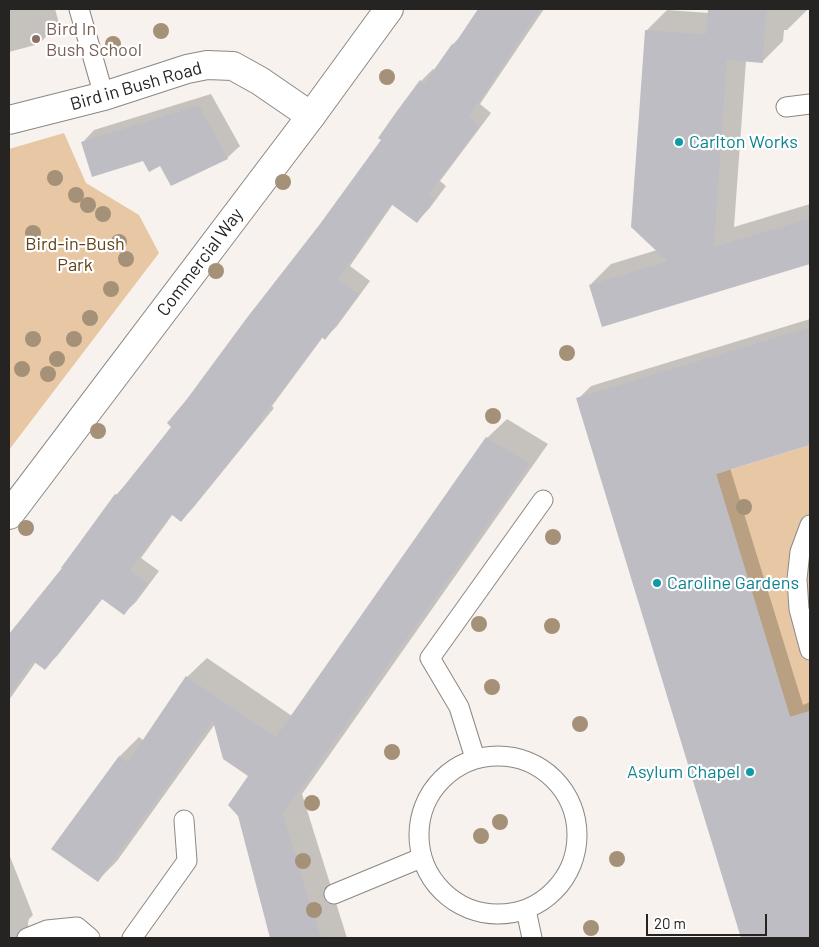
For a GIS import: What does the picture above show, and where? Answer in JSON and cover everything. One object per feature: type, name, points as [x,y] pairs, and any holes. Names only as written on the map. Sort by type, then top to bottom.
[{"type":"street","name":"Commercial Way","points":[[9,515],[311,116],[389,9]]},
{"type":"street","name":"Bird in Bush Road","points":[[9,120],[104,96],[187,69],[207,65],[234,66],[260,81],[311,116]]},
{"type":"lane","points":[[79,9],[104,96]]},
{"type":"lane","points":[[786,107],[810,104]]},
{"type":"lane","points":[[475,758],[459,707],[430,658],[543,500]]},
{"type":"lane","points":[[810,526],[800,552],[797,579],[799,609],[810,650]]},
{"type":"lane","points":[[502,755],[529,761],[552,776],[569,797],[577,823],[577,850],[574,858],[567,875],[549,896],[526,910],[500,915],[475,912],[451,900],[433,882],[421,858],[418,833],[422,809],[434,787],[452,769],[475,758],[502,755]]},
{"type":"lane","points":[[132,938],[187,861],[184,820]]},
{"type":"lane","points":[[334,894],[421,858]]},
{"type":"lane","points":[[526,910],[532,938]]},
{"type":"lane","points":[[27,938],[47,930],[77,927],[90,938]]},
{"type":"green space","name":"Bird-in-Bush Park","points":[[64,133],[86,183],[139,215],[159,253],[9,450],[9,149]]},
{"type":"green space","points":[[810,445],[810,711],[790,717],[716,474]]},
{"type":"building","points":[[478,9],[540,9],[469,117],[480,126],[429,194],[435,199],[417,223],[391,204],[338,279],[359,294],[325,340],[322,337],[261,419],[263,420],[181,522],[171,514],[130,570],[148,584],[124,615],[102,599],[45,670],[33,661],[9,696],[9,634],[62,568],[115,494],[117,495],[171,427],[167,423],[320,224],[381,140],[378,138],[420,80],[424,84],[452,44],[454,45]]},
{"type":"building","points":[[708,9],[766,9],[763,63],[727,60],[714,247],[810,218],[810,264],[602,327],[589,285],[667,261],[631,227],[645,30],[706,34]]},
{"type":"building","points":[[199,105],[228,159],[171,186],[160,166],[149,172],[143,161],[92,177],[81,142]]},
{"type":"building","points":[[810,327],[810,445],[716,474],[790,717],[810,711],[810,938],[741,938],[576,398]]},
{"type":"building","points":[[486,437],[530,464],[283,814],[321,938],[270,938],[238,816],[228,805],[248,776],[223,759],[213,721],[98,882],[51,849],[119,756],[128,762],[186,676],[276,737]]},
{"type":"place","name":"Bird In Bush School","points":[[36,39]]},
{"type":"place","name":"Carlton Works","points":[[679,142]]},
{"type":"place","name":"Caroline Gardens","points":[[657,583]]},
{"type":"place","name":"Asylum Chapel","points":[[750,772]]}]
